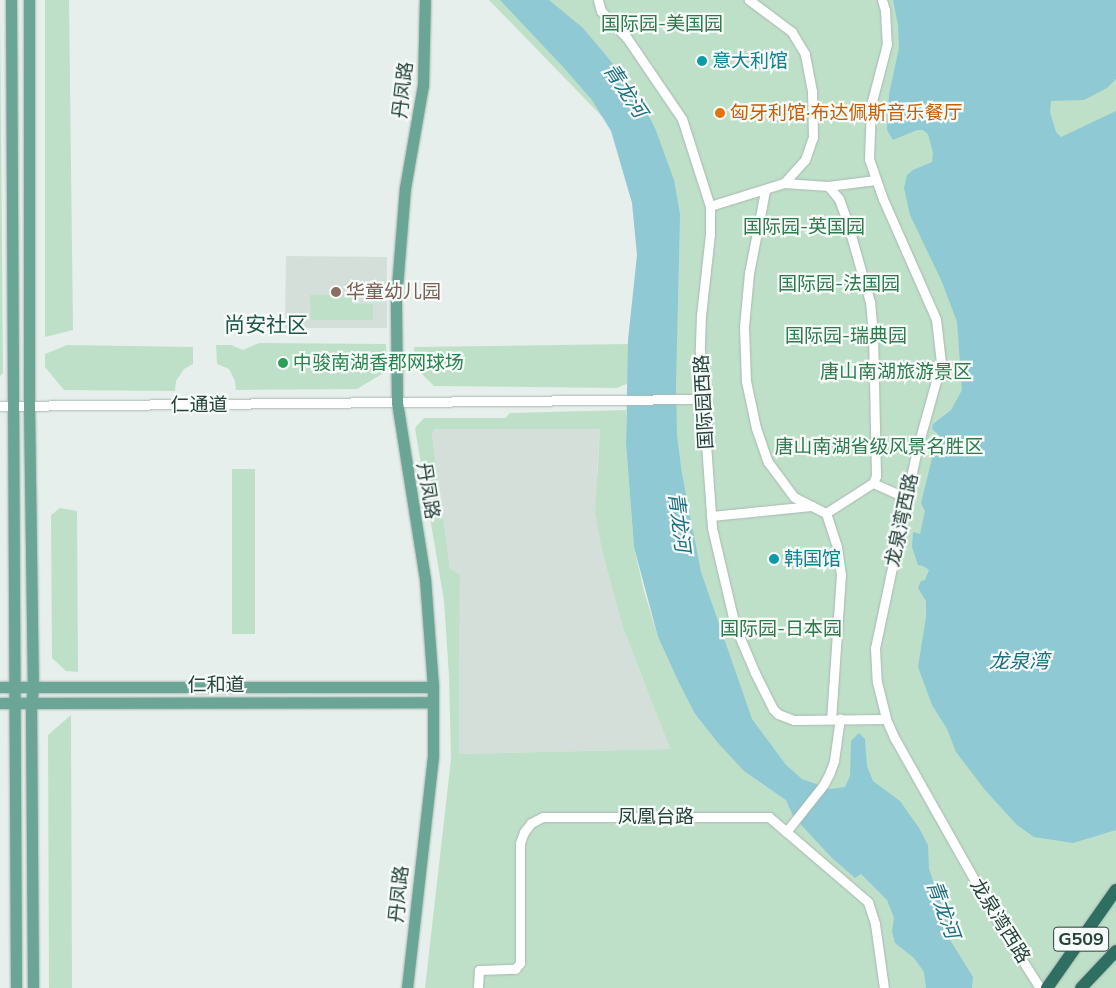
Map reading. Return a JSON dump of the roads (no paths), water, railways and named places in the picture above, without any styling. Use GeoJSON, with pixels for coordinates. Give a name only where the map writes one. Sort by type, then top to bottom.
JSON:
{"type":"FeatureCollection","features":[{"type":"Feature","properties":{"kind":"highway","name":"G509"},"geometry":{"type":"LineString","coordinates":[[1047,988],[1116,890]]}},
{"type":"Feature","properties":{"kind":"highway","name":"G509"},"geometry":{"type":"LineString","coordinates":[[1082,988],[1116,952]]}},
{"type":"Feature","properties":{"kind":"main road"},"geometry":{"type":"LineString","coordinates":[[11,0],[6,406],[14,703],[16,988]]}},
{"type":"Feature","properties":{"kind":"main road"},"geometry":{"type":"LineString","coordinates":[[29,0],[29,406],[33,688],[31,704],[32,988]]}},
{"type":"Feature","properties":{"kind":"main road","name":"丹凤路"},"geometry":{"type":"LineString","coordinates":[[407,988],[433,755],[433,686],[425,579],[397,403],[396,299],[397,260],[405,188],[423,85],[425,0]]}},
{"type":"Feature","properties":{"kind":"main road","name":"仁和道"},"geometry":{"type":"LineString","coordinates":[[0,688],[433,686]]}},
{"type":"Feature","properties":{"kind":"main road","name":"仁和道"},"geometry":{"type":"LineString","coordinates":[[0,703],[433,702]]}},
{"type":"Feature","properties":{"kind":"street","name":"国际园西路"},"geometry":{"type":"LineString","coordinates":[[598,0],[601,11],[627,38],[682,119],[710,206],[710,234],[701,315],[700,351],[710,516],[722,579],[735,626],[773,709],[778,714],[794,720],[835,718],[886,719]]}},
{"type":"Feature","properties":{"kind":"street"},"geometry":{"type":"LineString","coordinates":[[710,206],[765,191],[784,183],[805,160],[813,137],[812,91],[808,63],[800,43],[792,32],[748,0]]}},
{"type":"Feature","properties":{"kind":"street","name":"龙泉湾西路"},"geometry":{"type":"LineString","coordinates":[[882,0],[886,10],[888,44],[870,105],[871,146],[869,158],[876,180],[930,302],[936,319],[941,348],[940,374],[917,449],[875,648],[877,682],[886,719],[903,753],[1001,927],[1040,988]]}},
{"type":"Feature","properties":{"kind":"street"},"geometry":{"type":"LineString","coordinates":[[784,183],[828,186],[876,180]]}},
{"type":"Feature","properties":{"kind":"street"},"geometry":{"type":"LineString","coordinates":[[826,513],[873,483],[876,476],[874,362],[870,302],[847,221],[839,200],[828,186]]}},
{"type":"Feature","properties":{"kind":"street"},"geometry":{"type":"LineString","coordinates":[[765,191],[749,273],[744,327],[746,381],[756,428],[768,462],[794,497],[826,513],[837,547],[841,574],[834,761],[824,784],[786,832]]}},
{"type":"Feature","properties":{"kind":"street","name":"仁通道"},"geometry":{"type":"LineString","coordinates":[[6,406],[704,399]]}},
{"type":"Feature","properties":{"kind":"street"},"geometry":{"type":"LineString","coordinates":[[873,483],[907,498]]}},
{"type":"Feature","properties":{"kind":"street"},"geometry":{"type":"LineString","coordinates":[[710,516],[812,506]]}},
{"type":"Feature","properties":{"kind":"street","name":"凤凰台路"},"geometry":{"type":"LineString","coordinates":[[478,988],[479,970],[515,969],[520,963],[520,842],[531,823],[543,817],[769,817],[868,902],[873,912],[884,988]]}},
{"type":"Feature","properties":{"kind":"water","name":"青龙河"},"geometry":{"type":"Polygon","coordinates":[[[500,0],[549,0],[583,28],[635,90],[655,128],[674,180],[680,214],[676,386],[677,436],[682,474],[701,572],[752,719],[786,765],[802,779],[830,789],[845,787],[850,776],[851,741],[859,733],[865,739],[867,766],[873,781],[900,801],[919,828],[928,845],[929,869],[949,927],[950,940],[973,977],[972,988],[926,988],[924,972],[914,958],[895,943],[892,931],[894,918],[887,900],[861,874],[855,878],[831,857],[793,816],[786,800],[744,771],[695,714],[678,681],[658,637],[634,547],[626,444],[628,340],[637,255],[632,203],[611,131],[592,100],[500,0]]]}},
{"type":"Feature","properties":{"kind":"water","name":"龙泉湾"},"geometry":{"type":"Polygon","coordinates":[[[893,0],[1116,0],[1116,79],[1107,88],[1084,100],[1051,101],[1050,112],[1056,132],[1061,137],[1116,111],[1116,830],[1073,843],[1034,837],[1017,825],[985,790],[956,752],[947,729],[932,705],[918,667],[926,617],[926,601],[918,588],[921,581],[925,580],[929,570],[918,565],[912,547],[913,532],[920,534],[925,511],[921,503],[938,434],[932,429],[933,424],[951,410],[962,390],[957,322],[942,282],[910,215],[904,188],[907,175],[913,170],[932,162],[933,153],[928,134],[923,130],[917,130],[893,140],[887,130],[889,94],[899,48],[898,25],[893,0]]]}},
{"type":"Feature","properties":{"kind":"place","name":"意大利馆"},"geometry":{"type":"Point","coordinates":[702,61]}},
{"type":"Feature","properties":{"kind":"place","name":"匈牙利馆·布达佩斯音乐餐厅"},"geometry":{"type":"Point","coordinates":[720,113]}},
{"type":"Feature","properties":{"kind":"place","name":"华童幼儿园"},"geometry":{"type":"Point","coordinates":[336,292]}},
{"type":"Feature","properties":{"kind":"place","name":"中骏南湖香郡网球场"},"geometry":{"type":"Point","coordinates":[283,363]}},
{"type":"Feature","properties":{"kind":"place","name":"韩国馆"},"geometry":{"type":"Point","coordinates":[774,559]}},
{"type":"Feature","properties":{"kind":"district","name":"尚安社区"},"geometry":{"type":"Point","coordinates":[266,324]}},
{"type":"Feature","properties":{"kind":"park label","name":"国际园-美国园"},"geometry":{"type":"Point","coordinates":[662,24]}},
{"type":"Feature","properties":{"kind":"park label","name":"国际园-英国园"},"geometry":{"type":"Point","coordinates":[804,227]}},
{"type":"Feature","properties":{"kind":"park label","name":"国际园-法国园"},"geometry":{"type":"Point","coordinates":[839,284]}},
{"type":"Feature","properties":{"kind":"park label","name":"国际园-瑞典园"},"geometry":{"type":"Point","coordinates":[846,336]}},
{"type":"Feature","properties":{"kind":"park label","name":"唐山南湖旅游景区"},"geometry":{"type":"Point","coordinates":[896,372]}},
{"type":"Feature","properties":{"kind":"park label","name":"唐山南湖省级风景名胜区"},"geometry":{"type":"Point","coordinates":[879,447]}},
{"type":"Feature","properties":{"kind":"park label","name":"国际园-日本园"},"geometry":{"type":"Point","coordinates":[781,629]}}]}
